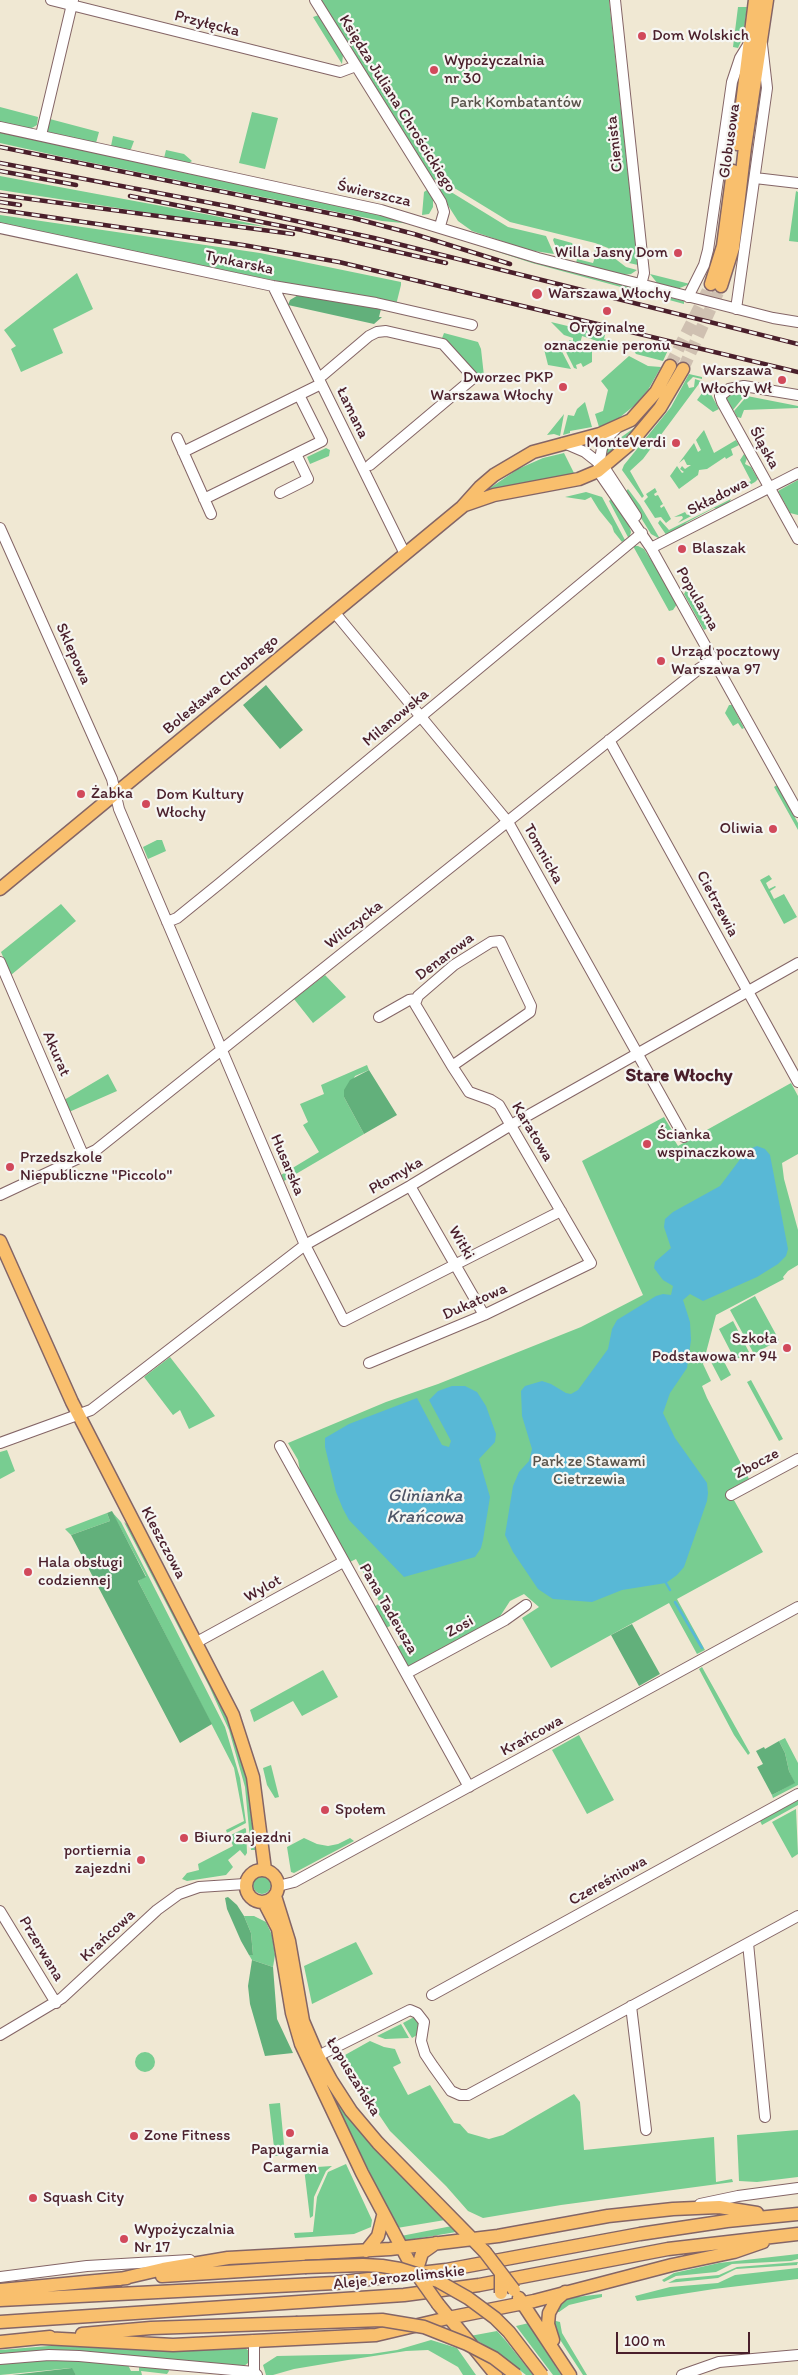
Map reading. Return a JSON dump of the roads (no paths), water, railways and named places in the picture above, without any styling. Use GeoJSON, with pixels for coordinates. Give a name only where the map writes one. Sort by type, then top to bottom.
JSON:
{"type":"FeatureCollection","features":[{"type":"Feature","properties":{"kind":"main road","name":"Globusowa"},"geometry":{"type":"LineString","coordinates":[[755,0],[755,42]]}},
{"type":"Feature","properties":{"kind":"main road","name":"Globusowa"},"geometry":{"type":"LineString","coordinates":[[716,285],[724,246],[755,42],[767,0]]}},
{"type":"Feature","properties":{"kind":"main road","name":"Bolesława Chrobrego"},"geometry":{"type":"LineString","coordinates":[[0,889],[406,554],[462,507],[480,487],[511,463],[532,452],[594,436],[619,427],[636,416],[676,367],[660,408],[630,444],[600,466],[580,479],[494,495],[462,507]]}},
{"type":"Feature","properties":{"kind":"main road","name":"Kleszczowa"},"geometry":{"type":"LineString","coordinates":[[0,1241],[78,1415],[197,1642],[233,1715],[245,1748],[257,1802],[265,1870]]}},
{"type":"Feature","properties":{"kind":"main road"},"geometry":{"type":"LineString","coordinates":[[265,1870],[274,1876],[272,1895],[257,1902],[249,1896],[245,1884],[248,1877],[254,1872],[265,1870]]}},
{"type":"Feature","properties":{"kind":"main road","name":"Łopuszańska"},"geometry":{"type":"LineString","coordinates":[[272,1895],[289,1941],[304,2021],[318,2056],[360,2123],[472,2238]]}},
{"type":"Feature","properties":{"kind":"main road","name":"Łopuszańska"},"geometry":{"type":"LineString","coordinates":[[272,1895],[291,2007],[301,2044],[383,2216],[400,2248],[416,2270]]}},
{"type":"Feature","properties":{"kind":"main road"},"geometry":{"type":"LineString","coordinates":[[120,2279],[162,2269],[228,2258],[400,2248],[498,2236],[608,2216],[673,2209],[719,2207],[777,2216]]}},
{"type":"Feature","properties":{"kind":"main road","name":"Aleje Jerozolimskie"},"geometry":{"type":"LineString","coordinates":[[0,2300],[335,2283],[446,2270],[640,2234],[798,2214]]}},
{"type":"Feature","properties":{"kind":"main road"},"geometry":{"type":"LineString","coordinates":[[366,2251],[378,2236],[383,2216]]}},
{"type":"Feature","properties":{"kind":"main road","name":"Aleje Jerozolimskie"},"geometry":{"type":"LineString","coordinates":[[0,2324],[296,2304],[438,2291],[668,2249],[798,2234]]}},
{"type":"Feature","properties":{"kind":"main road"},"geometry":{"type":"LineString","coordinates":[[43,2338],[173,2345],[376,2336],[448,2318],[490,2311],[672,2265],[734,2252],[782,2235]]}},
{"type":"Feature","properties":{"kind":"main road"},"geometry":{"type":"LineString","coordinates":[[472,2238],[501,2273],[507,2292],[523,2303],[570,2375]]}},
{"type":"Feature","properties":{"kind":"main road"},"geometry":{"type":"LineString","coordinates":[[436,2243],[422,2253],[416,2270],[448,2318],[496,2375]]}},
{"type":"Feature","properties":{"kind":"main road"},"geometry":{"type":"LineString","coordinates":[[0,2290],[120,2279],[363,2265],[382,2266],[422,2275],[438,2281],[468,2298],[509,2332],[542,2375]]}},
{"type":"Feature","properties":{"kind":"main road"},"geometry":{"type":"LineString","coordinates":[[490,2311],[507,2292]]}},
{"type":"Feature","properties":{"kind":"main road"},"geometry":{"type":"LineString","coordinates":[[558,2357],[549,2330],[548,2319],[556,2300],[565,2292]]}},
{"type":"Feature","properties":{"kind":"main road"},"geometry":{"type":"LineString","coordinates":[[0,2342],[151,2328],[382,2320],[424,2327],[467,2344],[494,2358],[516,2375]]}},
{"type":"Feature","properties":{"kind":"street","name":"Przyłęcka"},"geometry":{"type":"LineString","coordinates":[[51,0],[72,3],[340,72],[356,66]]}},
{"type":"Feature","properties":{"kind":"street","name":"Księdza Juliana Chrościckiego"},"geometry":{"type":"LineString","coordinates":[[315,0],[441,202],[444,212],[440,226]]}},
{"type":"Feature","properties":{"kind":"street","name":"Cienista"},"geometry":{"type":"LineString","coordinates":[[615,0],[644,272],[642,285]]}},
{"type":"Feature","properties":{"kind":"street"},"geometry":{"type":"LineString","coordinates":[[41,135],[72,3]]}},
{"type":"Feature","properties":{"kind":"street"},"geometry":{"type":"LineString","coordinates":[[688,297],[704,265],[708,250],[732,82],[740,58],[755,42],[766,61],[767,88],[736,309]]}},
{"type":"Feature","properties":{"kind":"street","name":"Świerszcza"},"geometry":{"type":"LineString","coordinates":[[0,127],[381,210],[440,226],[525,254],[736,309],[798,322]]}},
{"type":"Feature","properties":{"kind":"street"},"geometry":{"type":"LineString","coordinates":[[755,178],[798,183]]}},
{"type":"Feature","properties":{"kind":"street","name":"Tynkarska"},"geometry":{"type":"LineString","coordinates":[[0,228],[273,286],[376,303],[472,325]]}},
{"type":"Feature","properties":{"kind":"street","name":"Łamana"},"geometry":{"type":"LineString","coordinates":[[273,286],[322,380],[406,554]]}},
{"type":"Feature","properties":{"kind":"street"},"geometry":{"type":"LineString","coordinates":[[183,452],[298,395],[322,380],[369,336],[377,332],[386,331],[443,344],[472,376],[471,380],[370,465]]}},
{"type":"Feature","properties":{"kind":"street","name":"Śląska"},"geometry":{"type":"LineString","coordinates":[[798,395],[744,386],[729,389],[720,396],[798,539]]}},
{"type":"Feature","properties":{"kind":"street"},"geometry":{"type":"LineString","coordinates":[[204,499],[322,441],[298,395]]}},
{"type":"Feature","properties":{"kind":"street"},"geometry":{"type":"LineString","coordinates":[[600,466],[605,442],[619,427]]}},
{"type":"Feature","properties":{"kind":"street"},"geometry":{"type":"LineString","coordinates":[[177,438],[211,514]]}},
{"type":"Feature","properties":{"kind":"street","name":"Popularna"},"geometry":{"type":"LineString","coordinates":[[563,443],[580,449],[600,466],[635,514],[642,533],[798,812]]}},
{"type":"Feature","properties":{"kind":"street"},"geometry":{"type":"LineString","coordinates":[[280,493],[308,479],[296,454]]}},
{"type":"Feature","properties":{"kind":"street","name":"Składowa"},"geometry":{"type":"LineString","coordinates":[[651,548],[798,473]]}},
{"type":"Feature","properties":{"kind":"street"},"geometry":{"type":"LineString","coordinates":[[786,518],[798,521]]}},
{"type":"Feature","properties":{"kind":"street","name":"Sklepowa"},"geometry":{"type":"LineString","coordinates":[[0,528],[112,779],[116,794]]}},
{"type":"Feature","properties":{"kind":"street","name":"Milanowska"},"geometry":{"type":"LineString","coordinates":[[167,922],[177,918],[219,884],[642,533]]}},
{"type":"Feature","properties":{"kind":"street","name":"Tomnicka"},"geometry":{"type":"LineString","coordinates":[[335,613],[508,822],[684,1137]]}},
{"type":"Feature","properties":{"kind":"street","name":"Wilczycka"},"geometry":{"type":"LineString","coordinates":[[0,1195],[84,1157],[609,740],[714,659]]}},
{"type":"Feature","properties":{"kind":"street","name":"Cietrzewia"},"geometry":{"type":"LineString","coordinates":[[609,740],[798,1082]]}},
{"type":"Feature","properties":{"kind":"street","name":"Husarska"},"geometry":{"type":"LineString","coordinates":[[116,794],[119,809],[305,1245],[344,1321],[561,1211]]}},
{"type":"Feature","properties":{"kind":"street","name":"Denarowa"},"geometry":{"type":"LineString","coordinates":[[379,1017],[409,1000],[416,1003],[454,966],[491,942],[500,941],[531,1006],[530,1012],[452,1066]]}},
{"type":"Feature","properties":{"kind":"street","name":"Akurat"},"geometry":{"type":"LineString","coordinates":[[0,962],[84,1157]]}},
{"type":"Feature","properties":{"kind":"street","name":"Płomyka"},"geometry":{"type":"LineString","coordinates":[[0,1443],[78,1415],[103,1402],[305,1245],[410,1186],[511,1125],[798,963]]}},
{"type":"Feature","properties":{"kind":"street","name":"Karatowa"},"geometry":{"type":"LineString","coordinates":[[416,1003],[452,1066],[470,1092],[495,1102],[511,1125],[591,1263]]}},
{"type":"Feature","properties":{"kind":"street","name":"Witki"},"geometry":{"type":"LineString","coordinates":[[410,1186],[484,1316]]}},
{"type":"Feature","properties":{"kind":"street","name":"Dukatowa"},"geometry":{"type":"LineString","coordinates":[[369,1363],[484,1316],[591,1263]]}},
{"type":"Feature","properties":{"kind":"street","name":"Pana Tadeusza"},"geometry":{"type":"LineString","coordinates":[[280,1446],[469,1787]]}},
{"type":"Feature","properties":{"kind":"street","name":"Zbocze"},"geometry":{"type":"LineString","coordinates":[[731,1495],[798,1459]]}},
{"type":"Feature","properties":{"kind":"street","name":"Wylot"},"geometry":{"type":"LineString","coordinates":[[197,1642],[343,1562]]}},
{"type":"Feature","properties":{"kind":"street","name":"Zosi"},"geometry":{"type":"LineString","coordinates":[[407,1673],[505,1620],[526,1605]]}},
{"type":"Feature","properties":{"kind":"street","name":"Krańcowa"},"geometry":{"type":"LineString","coordinates":[[272,1895],[798,1607]]}},
{"type":"Feature","properties":{"kind":"street","name":"Czereśniowa"},"geometry":{"type":"LineString","coordinates":[[432,1995],[798,1794]]}},
{"type":"Feature","properties":{"kind":"street","name":"Krańcowa"},"geometry":{"type":"LineString","coordinates":[[0,2035],[56,2003],[157,1910],[179,1894],[200,1887],[245,1884]]}},
{"type":"Feature","properties":{"kind":"street","name":"Przerwana"},"geometry":{"type":"LineString","coordinates":[[0,1911],[56,2003]]}},
{"type":"Feature","properties":{"kind":"street"},"geometry":{"type":"LineString","coordinates":[[318,2056],[406,2010],[417,2013],[421,2017],[424,2030],[421,2041],[425,2054],[448,2088],[456,2094],[462,2095],[476,2092],[798,1916]]}},
{"type":"Feature","properties":{"kind":"street"},"geometry":{"type":"LineString","coordinates":[[748,1943],[765,2117]]}},
{"type":"Feature","properties":{"kind":"street"},"geometry":{"type":"LineString","coordinates":[[632,2006],[646,2130]]}},
{"type":"Feature","properties":{"kind":"street"},"geometry":{"type":"LineString","coordinates":[[673,2209],[738,2196],[798,2188]]}},
{"type":"Feature","properties":{"kind":"street"},"geometry":{"type":"LineString","coordinates":[[0,2276],[87,2266],[228,2258]]}},
{"type":"Feature","properties":{"kind":"street"},"geometry":{"type":"LineString","coordinates":[[0,2359],[49,2355],[79,2356],[255,2374],[254,2340]]}},
{"type":"Feature","properties":{"kind":"street"},"geometry":{"type":"LineString","coordinates":[[682,2375],[719,2362],[798,2355]]}},
{"type":"Feature","properties":{"kind":"water"},"geometry":{"type":"Polygon","coordinates":[[[757,1146],[765,1149],[770,1155],[788,1249],[786,1256],[778,1264],[757,1277],[703,1301],[690,1294],[683,1300],[690,1322],[691,1340],[687,1368],[670,1393],[663,1413],[675,1438],[707,1483],[708,1493],[707,1501],[684,1567],[666,1583],[622,1590],[592,1602],[553,1599],[538,1589],[513,1552],[505,1535],[513,1486],[519,1472],[529,1461],[532,1449],[522,1416],[521,1391],[525,1386],[542,1381],[566,1393],[571,1394],[578,1390],[608,1349],[612,1329],[617,1320],[656,1296],[663,1294],[671,1295],[673,1286],[663,1280],[654,1268],[655,1262],[671,1248],[664,1227],[665,1219],[673,1212],[720,1186],[747,1150],[757,1146]]]}},
{"type":"Feature","properties":{"kind":"water","name":"Glinianka Krańcowa"},"geometry":{"type":"Polygon","coordinates":[[[452,1386],[465,1386],[477,1392],[486,1406],[496,1434],[495,1442],[479,1459],[490,1497],[481,1548],[475,1557],[404,1577],[349,1520],[336,1492],[325,1447],[325,1438],[349,1424],[417,1398],[442,1445],[449,1447],[451,1441],[429,1400],[438,1391],[452,1386]]]}},
{"type":"Feature","properties":{"kind":"waterway"},"geometry":{"type":"LineString","coordinates":[[666,1583],[670,1590]]}},
{"type":"Feature","properties":{"kind":"waterway"},"geometry":{"type":"LineString","coordinates":[[675,1602],[702,1648]]}},
{"type":"Feature","properties":{"kind":"tunnel"},"geometry":{"type":"LineString","coordinates":[[670,366],[711,284]]}},
{"type":"Feature","properties":{"kind":"tunnel"},"geometry":{"type":"LineString","coordinates":[[683,369],[721,286]]}},
{"type":"Feature","properties":{"kind":"railway"},"geometry":{"type":"LineString","coordinates":[[0,147],[353,218],[414,234],[510,264]]}},
{"type":"Feature","properties":{"kind":"railway"},"geometry":{"type":"LineString","coordinates":[[0,163],[232,207],[374,238],[798,344]]}},
{"type":"Feature","properties":{"kind":"railway"},"geometry":{"type":"LineString","coordinates":[[0,171],[76,185]]}},
{"type":"Feature","properties":{"kind":"railway"},"geometry":{"type":"LineString","coordinates":[[0,195],[293,234]]}},
{"type":"Feature","properties":{"kind":"railway"},"geometry":{"type":"LineString","coordinates":[[130,196],[302,230],[446,263]]}},
{"type":"Feature","properties":{"kind":"railway"},"geometry":{"type":"LineString","coordinates":[[0,202],[20,205]]}},
{"type":"Feature","properties":{"kind":"railway"},"geometry":{"type":"LineString","coordinates":[[0,210],[243,245],[339,262],[798,372]]}},
{"type":"Feature","properties":{"kind":"place","name":"Dom Wolskich"},"geometry":{"type":"Point","coordinates":[642,36]}},
{"type":"Feature","properties":{"kind":"place","name":"Wypożyczalnia nr 30"},"geometry":{"type":"Point","coordinates":[434,70]}},
{"type":"Feature","properties":{"kind":"place","name":"Willa Jasny Dom"},"geometry":{"type":"Point","coordinates":[678,253]}},
{"type":"Feature","properties":{"kind":"place","name":"Warszawa Włochy"},"geometry":{"type":"Point","coordinates":[537,294]}},
{"type":"Feature","properties":{"kind":"place","name":"Oryginalne oznaczenie peronu"},"geometry":{"type":"Point","coordinates":[607,311]}},
{"type":"Feature","properties":{"kind":"place","name":"Warszawa Włochy Wł"},"geometry":{"type":"Point","coordinates":[782,380]}},
{"type":"Feature","properties":{"kind":"place","name":"Dworzec PKP Warszawa Włochy"},"geometry":{"type":"Point","coordinates":[563,387]}},
{"type":"Feature","properties":{"kind":"place","name":"MonteVerdi"},"geometry":{"type":"Point","coordinates":[676,443]}},
{"type":"Feature","properties":{"kind":"place","name":"Blaszak"},"geometry":{"type":"Point","coordinates":[682,549]}},
{"type":"Feature","properties":{"kind":"place","name":"Urząd pocztowy Warszawa 97"},"geometry":{"type":"Point","coordinates":[661,661]}},
{"type":"Feature","properties":{"kind":"place","name":"Żabka"},"geometry":{"type":"Point","coordinates":[81,794]}},
{"type":"Feature","properties":{"kind":"place","name":"Dom Kultury Włochy"},"geometry":{"type":"Point","coordinates":[146,804]}},
{"type":"Feature","properties":{"kind":"place","name":"Oliwia"},"geometry":{"type":"Point","coordinates":[773,829]}},
{"type":"Feature","properties":{"kind":"place","name":"Ścianka wspinaczkowa"},"geometry":{"type":"Point","coordinates":[647,1144]}},
{"type":"Feature","properties":{"kind":"place","name":"Przedszkole Niepubliczne \"Piccolo\""},"geometry":{"type":"Point","coordinates":[10,1167]}},
{"type":"Feature","properties":{"kind":"place","name":"Szkoła Podstawowa nr 94"},"geometry":{"type":"Point","coordinates":[787,1348]}},
{"type":"Feature","properties":{"kind":"place","name":"Hala obsługi codziennej"},"geometry":{"type":"Point","coordinates":[28,1572]}},
{"type":"Feature","properties":{"kind":"place","name":"Społem"},"geometry":{"type":"Point","coordinates":[325,1810]}},
{"type":"Feature","properties":{"kind":"place","name":"Biuro zajezdni"},"geometry":{"type":"Point","coordinates":[184,1838]}},
{"type":"Feature","properties":{"kind":"place","name":"portiernia zajezdni"},"geometry":{"type":"Point","coordinates":[141,1860]}},
{"type":"Feature","properties":{"kind":"place","name":"Papugarnia Carmen"},"geometry":{"type":"Point","coordinates":[290,2133]}},
{"type":"Feature","properties":{"kind":"place","name":"Zone Fitness"},"geometry":{"type":"Point","coordinates":[134,2136]}},
{"type":"Feature","properties":{"kind":"place","name":"Squash City"},"geometry":{"type":"Point","coordinates":[33,2198]}},
{"type":"Feature","properties":{"kind":"place","name":"Wypożyczalnia Nr 17"},"geometry":{"type":"Point","coordinates":[124,2239]}},
{"type":"Feature","properties":{"kind":"district","name":"Stare Włochy"},"geometry":{"type":"Point","coordinates":[679,1076]}},
{"type":"Feature","properties":{"kind":"park label","name":"Park Kombatantów"},"geometry":{"type":"Point","coordinates":[516,103]}},
{"type":"Feature","properties":{"kind":"park label","name":"Park ze Stawami Cietrzewia"},"geometry":{"type":"Point","coordinates":[589,1471]}}]}
